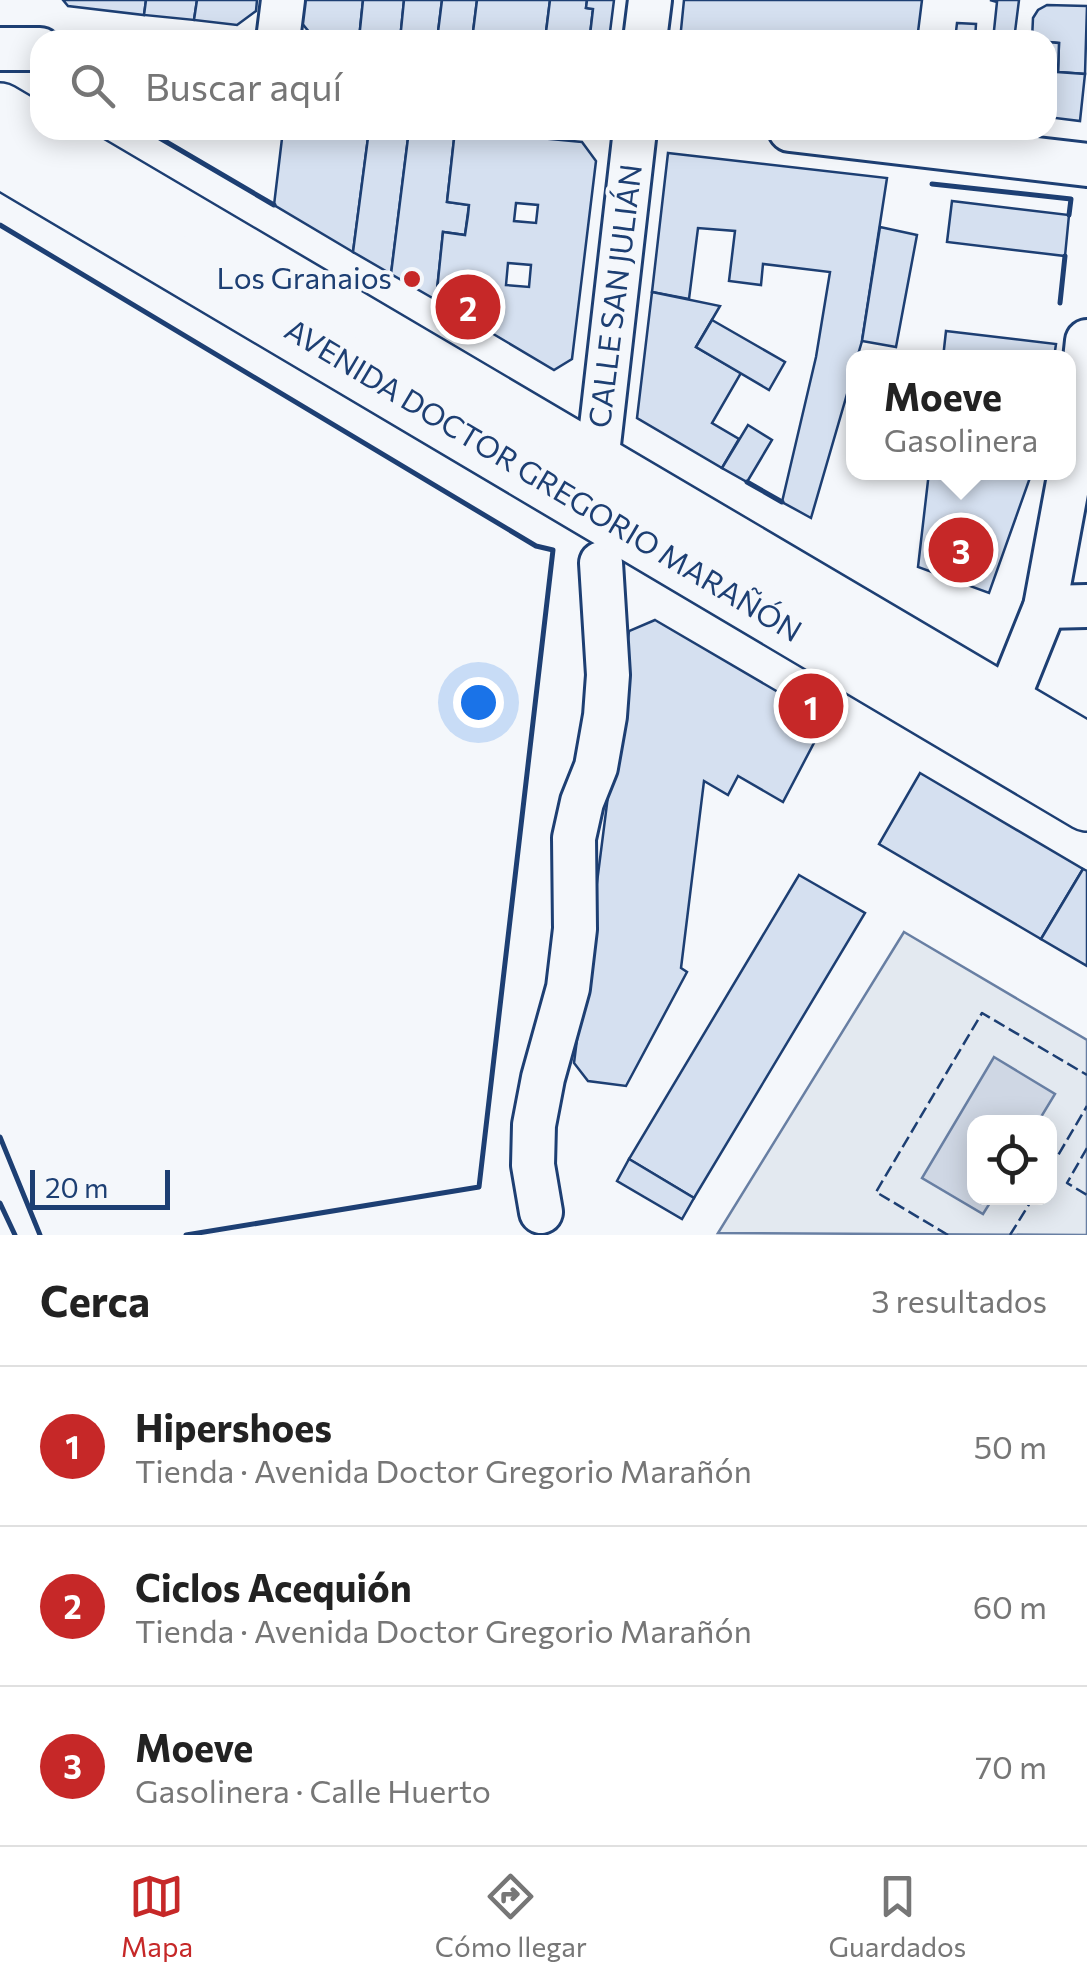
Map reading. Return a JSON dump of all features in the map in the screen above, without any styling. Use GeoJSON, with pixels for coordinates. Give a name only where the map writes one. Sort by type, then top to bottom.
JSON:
{"type":"FeatureCollection","features":[{"type":"Feature","properties":{"kind":"street"},"geometry":{"type":"LineString","coordinates":[[279,30],[283,0]]}},
{"type":"Feature","properties":{"kind":"street"},"geometry":{"type":"LineString","coordinates":[[647,30],[650,0]]}},
{"type":"Feature","properties":{"kind":"street"},"geometry":{"type":"LineString","coordinates":[[0,49],[30,49]]}},
{"type":"Feature","properties":{"kind":"street","name":"AVENIDA DOCTOR GREGORIO MARAÑÓN"},"geometry":{"type":"LineString","coordinates":[[0,111],[30,129]]}},
{"type":"Feature","properties":{"kind":"street","name":"AVENIDA DOCTOR GREGORIO MARAÑÓN"},"geometry":{"type":"LineString","coordinates":[[49,140],[1087,752]]}},
{"type":"Feature","properties":{"kind":"street","name":"CALLE SAN JULIÁN"},"geometry":{"type":"LineString","coordinates":[[597,462],[633,140]]}},
{"type":"Feature","properties":{"kind":"street"},"geometry":{"type":"LineString","coordinates":[[875,140],[1087,165]]}},
{"type":"Feature","properties":{"kind":"street","name":"AVENIDA DOCTOR GREGORIO MARAÑÓN"},"geometry":{"type":"LineString","coordinates":[[0,159],[1087,804]]}},
{"type":"Feature","properties":{"kind":"street"},"geometry":{"type":"LineString","coordinates":[[1076,438],[1087,341]]}},
{"type":"Feature","properties":{"kind":"street"},"geometry":{"type":"LineString","coordinates":[[1006,704],[1045,606],[1068,480]]}},
{"type":"Feature","properties":{"kind":"street"},"geometry":{"type":"LineString","coordinates":[[541,1212],[533,1165],[534,1125],[568,988],[574,929],[574,838],[582,802],[596,767],[605,716],[608,675],[601,563]]}},
{"type":"Feature","properties":{"kind":"street"},"geometry":{"type":"LineString","coordinates":[[1045,606],[1087,606]]}},
{"type":"Feature","properties":{"kind":"shaded area"},"geometry":{"type":"Polygon","coordinates":[[[904,932],[1087,1040],[1087,1235],[718,1233],[904,932]]]}},
{"type":"Feature","properties":{"kind":"shaded area"},"geometry":{"type":"Polygon","coordinates":[[[994,1057],[1055,1094],[1042,1115],[967,1115],[967,1205],[922,1178],[994,1057]]]}},
{"type":"Feature","properties":{"kind":"shaded area"},"geometry":{"type":"Polygon","coordinates":[[[968,1205],[989,1205],[983,1214],[968,1205]]]}},
{"type":"Feature","properties":{"kind":"building"},"geometry":{"type":"Polygon","coordinates":[[[63,0],[146,0],[144,15],[68,6],[63,0]]]}},
{"type":"Feature","properties":{"kind":"building"},"geometry":{"type":"Polygon","coordinates":[[[146,0],[197,0],[194,20],[144,15],[146,0]]]}},
{"type":"Feature","properties":{"kind":"building"},"geometry":{"type":"Polygon","coordinates":[[[197,0],[257,0],[256,11],[237,25],[194,20],[197,0]]]}},
{"type":"Feature","properties":{"kind":"building"},"geometry":{"type":"Polygon","coordinates":[[[298,0],[363,0],[360,30],[308,30],[296,16],[298,0]]]}},
{"type":"Feature","properties":{"kind":"building"},"geometry":{"type":"Polygon","coordinates":[[[363,0],[404,0],[401,30],[360,30],[363,0]]]}},
{"type":"Feature","properties":{"kind":"building"},"geometry":{"type":"Polygon","coordinates":[[[404,0],[442,0],[438,30],[401,30],[404,0]]]}},
{"type":"Feature","properties":{"kind":"building"},"geometry":{"type":"Polygon","coordinates":[[[442,0],[477,0],[473,30],[438,30],[442,0]]]}},
{"type":"Feature","properties":{"kind":"building"},"geometry":{"type":"Polygon","coordinates":[[[477,0],[550,0],[546,30],[473,30],[477,0]]]}},
{"type":"Feature","properties":{"kind":"building"},"geometry":{"type":"Polygon","coordinates":[[[550,0],[587,0],[586,8],[593,9],[591,30],[546,30],[550,0]]]}},
{"type":"Feature","properties":{"kind":"building"},"geometry":{"type":"Polygon","coordinates":[[[587,0],[614,0],[610,30],[591,30],[593,9],[586,8],[587,0]]]}},
{"type":"Feature","properties":{"kind":"building"},"geometry":{"type":"Polygon","coordinates":[[[684,0],[922,0],[918,30],[681,30],[684,0]]]}},
{"type":"Feature","properties":{"kind":"building"},"geometry":{"type":"Polygon","coordinates":[[[990,0],[1019,0],[1015,30],[994,30],[997,2],[990,0]]]}},
{"type":"Feature","properties":{"kind":"building"},"geometry":{"type":"Polygon","coordinates":[[[1047,5],[1087,6],[1085,74],[1058,72],[1057,30],[1032,30],[1038,10],[1047,5]]]}},
{"type":"Feature","properties":{"kind":"building"},"geometry":{"type":"Polygon","coordinates":[[[957,23],[976,24],[976,30],[956,30],[957,23]]]}},
{"type":"Feature","properties":{"kind":"building"},"geometry":{"type":"Polygon","coordinates":[[[1057,43],[1058,72],[1085,74],[1080,121],[1057,118],[1057,43]]]}},
{"type":"Feature","properties":{"kind":"building"},"geometry":{"type":"Polygon","coordinates":[[[282,140],[368,140],[353,252],[274,205],[282,140]]]}},
{"type":"Feature","properties":{"kind":"building"},"geometry":{"type":"Polygon","coordinates":[[[368,140],[408,140],[391,274],[353,252],[368,140]]]}},
{"type":"Feature","properties":{"kind":"building"},"geometry":{"type":"Polygon","coordinates":[[[408,140],[454,140],[447,202],[469,205],[465,235],[443,232],[436,300],[391,274],[408,140]]]}},
{"type":"Feature","properties":{"kind":"building"},"geometry":{"type":"Polygon","coordinates":[[[454,140],[582,142],[596,161],[572,359],[554,370],[436,300],[443,232],[465,235],[469,205],[447,202],[454,140]],[[516,203],[514,221],[536,223],[538,205],[516,203]],[[508,263],[506,285],[529,287],[531,265],[508,263]]]}},
{"type":"Feature","properties":{"kind":"building"},"geometry":{"type":"Polygon","coordinates":[[[668,153],[887,178],[862,341],[859,350],[846,350],[846,398],[811,518],[782,502],[816,357],[830,272],[763,264],[761,285],[729,281],[735,231],[698,228],[689,299],[652,292],[668,153]]]}},
{"type":"Feature","properties":{"kind":"building"},"geometry":{"type":"Polygon","coordinates":[[[952,201],[1069,215],[1065,256],[947,242],[952,201]]]}},
{"type":"Feature","properties":{"kind":"building"},"geometry":{"type":"Polygon","coordinates":[[[880,227],[917,235],[896,347],[862,341],[880,227]]]}},
{"type":"Feature","properties":{"kind":"building"},"geometry":{"type":"Polygon","coordinates":[[[652,292],[720,306],[696,347],[741,373],[712,423],[739,439],[722,468],[637,418],[652,292]]]}},
{"type":"Feature","properties":{"kind":"building"},"geometry":{"type":"Polygon","coordinates":[[[712,320],[785,362],[769,390],[696,347],[712,320]]]}},
{"type":"Feature","properties":{"kind":"building"},"geometry":{"type":"Polygon","coordinates":[[[946,331],[1056,344],[1055,350],[944,350],[946,331]]]}},
{"type":"Feature","properties":{"kind":"building"},"geometry":{"type":"Polygon","coordinates":[[[748,425],[772,440],[747,482],[722,468],[748,425]]]}},
{"type":"Feature","properties":{"kind":"building"},"geometry":{"type":"Polygon","coordinates":[[[928,480],[1029,480],[989,593],[918,567],[928,480]]]}},
{"type":"Feature","properties":{"kind":"building"},"geometry":{"type":"Polygon","coordinates":[[[655,620],[826,720],[783,802],[738,776],[728,795],[704,781],[681,968],[687,972],[626,1086],[588,1081],[574,1063],[629,631],[655,620]]]}},
{"type":"Feature","properties":{"kind":"building"},"geometry":{"type":"Polygon","coordinates":[[[920,773],[1083,869],[1041,939],[879,844],[920,773]]]}},
{"type":"Feature","properties":{"kind":"building"},"geometry":{"type":"Polygon","coordinates":[[[1083,869],[1087,871],[1087,966],[1041,939],[1083,869]]]}},
{"type":"Feature","properties":{"kind":"building"},"geometry":{"type":"Polygon","coordinates":[[[799,875],[865,913],[694,1198],[629,1159],[799,875]]]}},
{"type":"Feature","properties":{"kind":"building"},"geometry":{"type":"Polygon","coordinates":[[[629,1159],[694,1198],[682,1219],[617,1181],[629,1159]]]}},
{"type":"Feature","properties":{"kind":"fence"},"geometry":{"type":"LineString","coordinates":[[948,1235],[876,1192],[982,1013],[1087,1075]]}},
{"type":"Feature","properties":{"kind":"fence"},"geometry":{"type":"LineString","coordinates":[[1057,1157],[1087,1106]]}},
{"type":"Feature","properties":{"kind":"fence"},"geometry":{"type":"LineString","coordinates":[[1087,1148],[1067,1183],[1087,1195]]}},
{"type":"Feature","properties":{"kind":"fence"},"geometry":{"type":"LineString","coordinates":[[1010,1235],[1029,1205]]}},
{"type":"Feature","properties":{"kind":"wall"},"geometry":{"type":"LineString","coordinates":[[163,140],[274,205]]}},
{"type":"Feature","properties":{"kind":"wall"},"geometry":{"type":"LineString","coordinates":[[932,184],[1071,199],[1069,215]]}},
{"type":"Feature","properties":{"kind":"wall"},"geometry":{"type":"LineString","coordinates":[[0,225],[536,546],[553,550],[479,1187],[186,1235]]}},
{"type":"Feature","properties":{"kind":"wall"},"geometry":{"type":"LineString","coordinates":[[1060,303],[1065,256]]}},
{"type":"Feature","properties":{"kind":"wall"},"geometry":{"type":"LineString","coordinates":[[747,482],[782,502]]}},
{"type":"Feature","properties":{"kind":"wall"},"geometry":{"type":"LineString","coordinates":[[0,1137],[40,1235]]}},
{"type":"Feature","properties":{"kind":"wall"},"geometry":{"type":"LineString","coordinates":[[0,1203],[15,1235]]}},
{"type":"Feature","properties":{"kind":"place","name":"Los Granaios"},"geometry":{"type":"Point","coordinates":[412,279]}},
{"type":"Feature","properties":{"kind":"place","name":"Ciclos Acequión"},"geometry":{"type":"Point","coordinates":[468,307]}},
{"type":"Feature","properties":{"kind":"place","name":"Moeve"},"geometry":{"type":"Point","coordinates":[961,550]}},
{"type":"Feature","properties":{"kind":"place","name":"Hipershoes"},"geometry":{"type":"Point","coordinates":[811,706]}}]}
